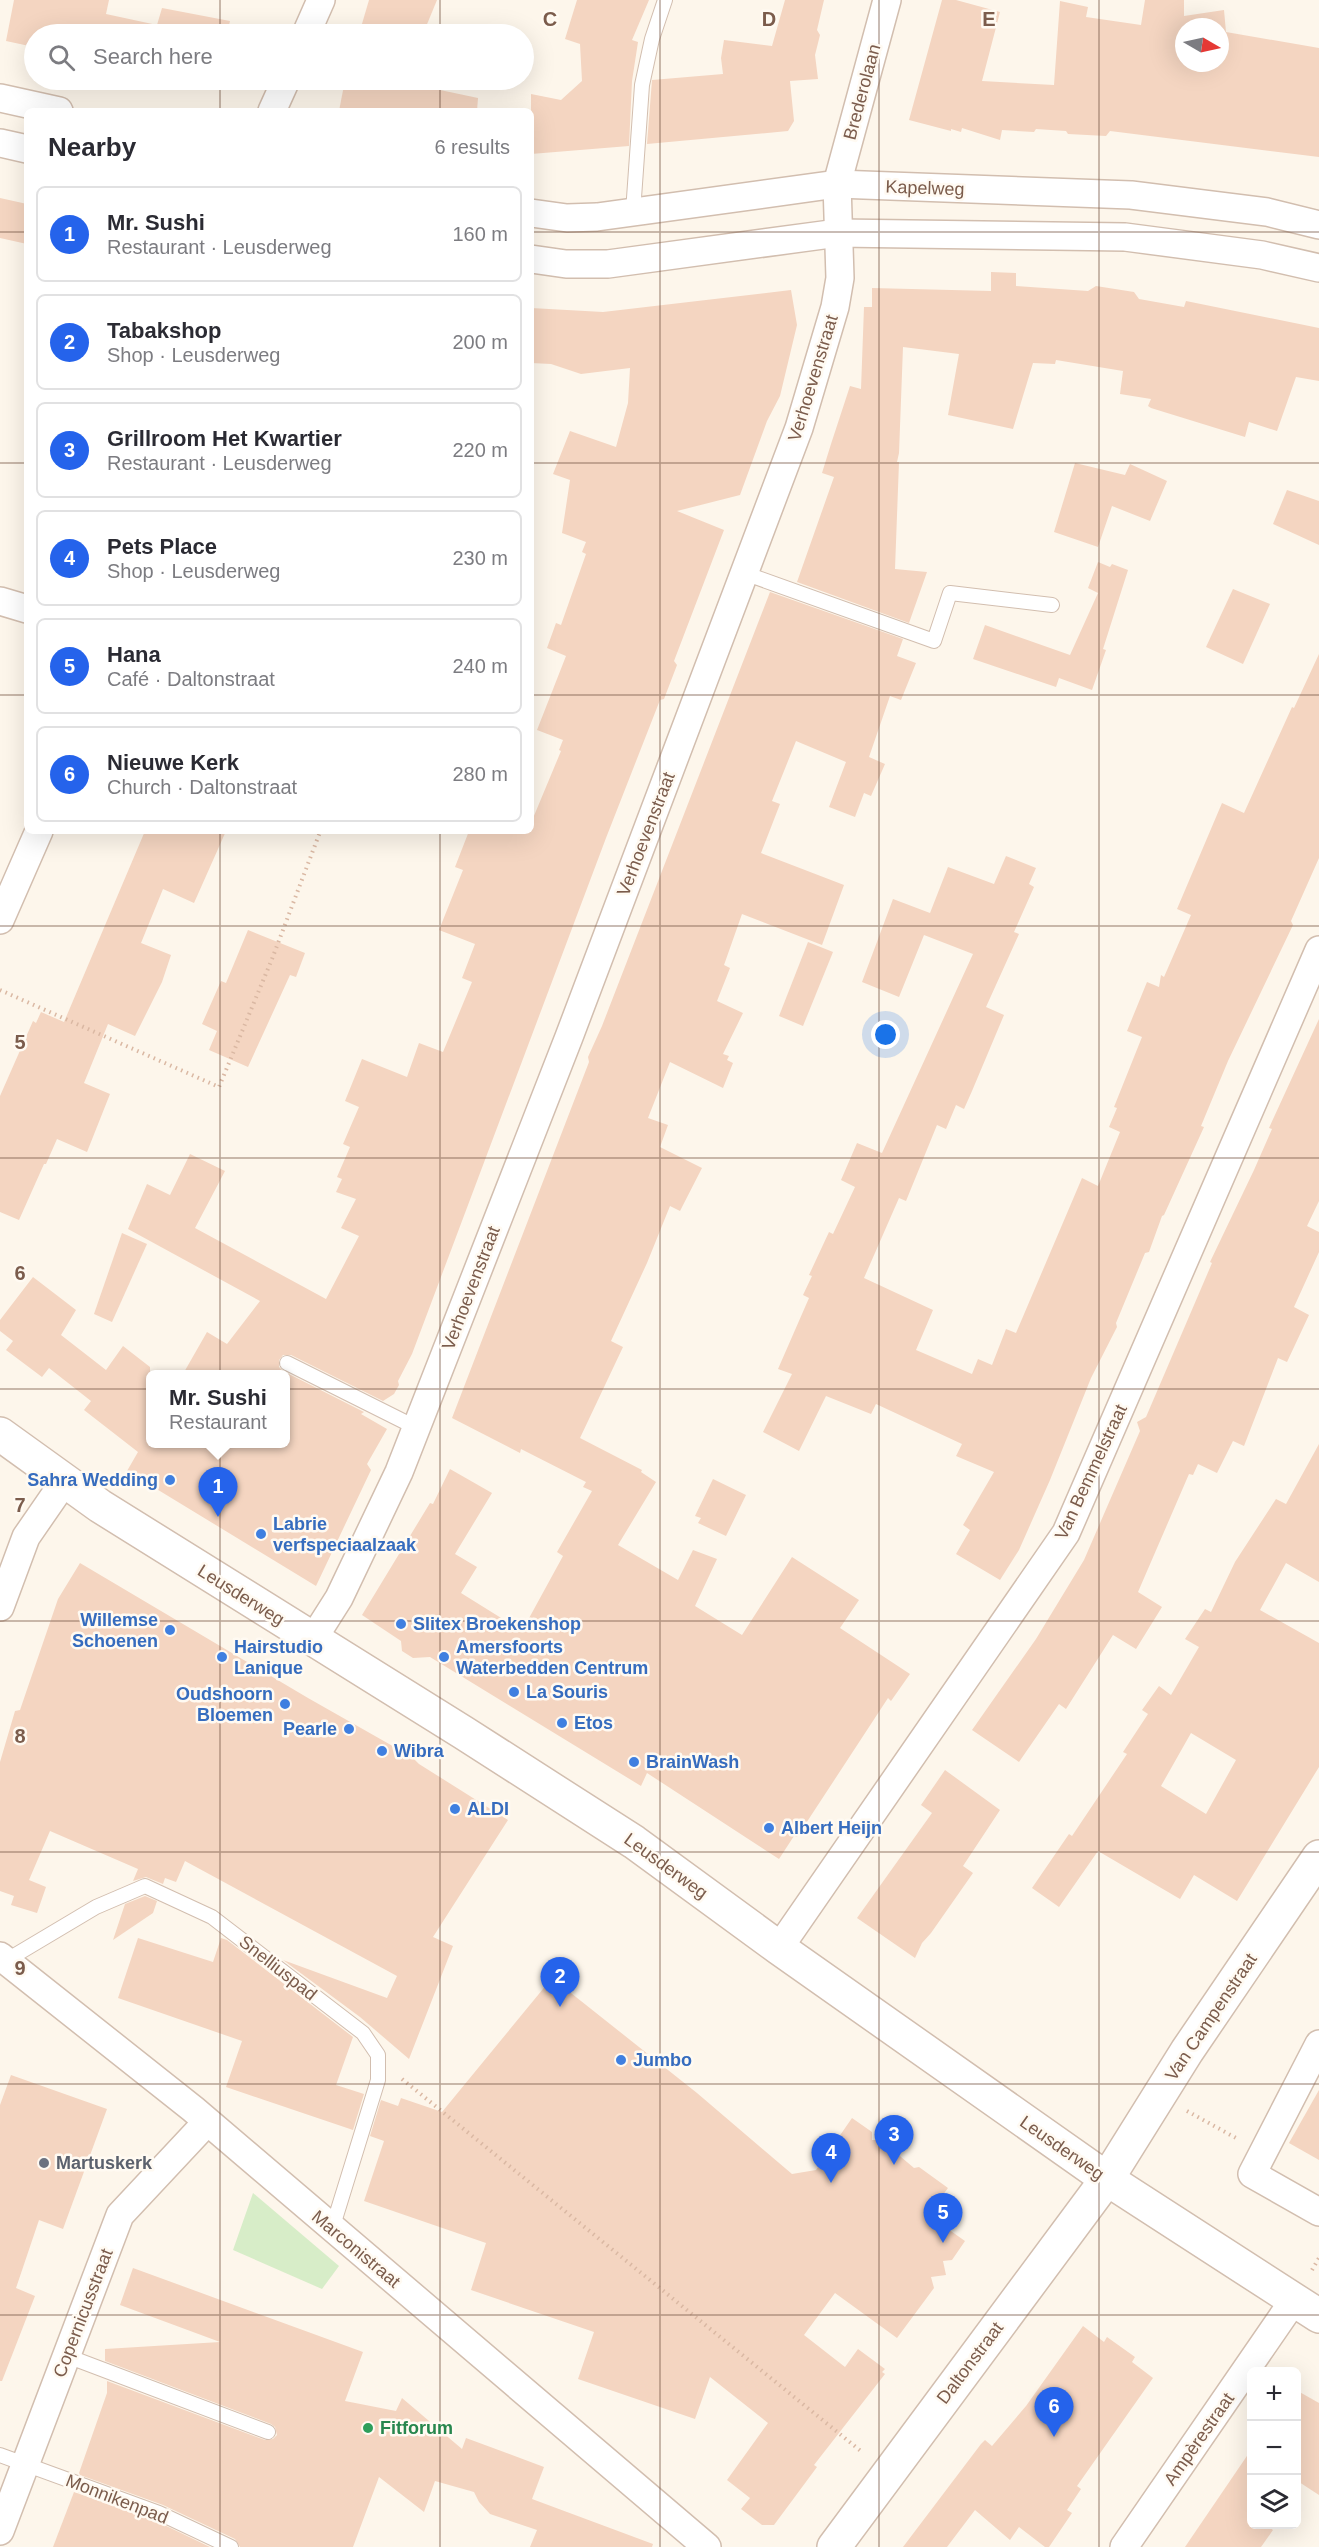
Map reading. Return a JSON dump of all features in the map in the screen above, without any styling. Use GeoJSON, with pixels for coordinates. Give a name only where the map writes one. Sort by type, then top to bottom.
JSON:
{"type":"FeatureCollection","features":[{"type":"Feature","properties":{"kind":"street"},"geometry":{"type":"LineString","coordinates":[[310,24],[321,0]]}},
{"type":"Feature","properties":{"kind":"street","name":"Brederolaan"},"geometry":{"type":"LineString","coordinates":[[838,233],[837,184],[886,0]]}},
{"type":"Feature","properties":{"kind":"street"},"geometry":{"type":"LineString","coordinates":[[273,108],[281,90]]}},
{"type":"Feature","properties":{"kind":"street"},"geometry":{"type":"LineString","coordinates":[[0,98],[45,108]]}},
{"type":"Feature","properties":{"kind":"street"},"geometry":{"type":"LineString","coordinates":[[0,143],[24,148]]}},
{"type":"Feature","properties":{"kind":"street","name":"Kapelweg"},"geometry":{"type":"LineString","coordinates":[[534,213],[567,218],[633,212],[837,184],[1131,195],[1267,212],[1319,225]]}},
{"type":"Feature","properties":{"kind":"street"},"geometry":{"type":"LineString","coordinates":[[534,259],[566,264],[608,264],[838,233],[1125,237],[1262,255],[1319,268]]}},
{"type":"Feature","properties":{"kind":"street","name":"Verhoevenstraat"},"geometry":{"type":"LineString","coordinates":[[313,1640],[339,1599],[399,1472],[560,1059],[799,428],[835,307],[840,278],[838,233]]}},
{"type":"Feature","properties":{"kind":"street"},"geometry":{"type":"LineString","coordinates":[[0,601],[24,608]]}},
{"type":"Feature","properties":{"kind":"street"},"geometry":{"type":"LineString","coordinates":[[0,920],[38,834]]}},
{"type":"Feature","properties":{"kind":"street","name":"Van Bemmelstraat"},"geometry":{"type":"LineString","coordinates":[[779,1948],[1066,1533],[1319,950]]}},
{"type":"Feature","properties":{"kind":"street","name":"Leusderweg"},"geometry":{"type":"LineString","coordinates":[[0,1434],[64,1482],[634,1842],[779,1948],[1107,2179],[1307,2308]]}},
{"type":"Feature","properties":{"kind":"street"},"geometry":{"type":"LineString","coordinates":[[0,1607],[26,1537],[64,1482]]}},
{"type":"Feature","properties":{"kind":"street","name":"Van Campenstraat"},"geometry":{"type":"LineString","coordinates":[[1107,2179],[1186,2051],[1319,1857]]}},
{"type":"Feature","properties":{"kind":"street","name":"Marconistraat"},"geometry":{"type":"LineString","coordinates":[[3,1958],[207,2122],[707,2547]]}},
{"type":"Feature","properties":{"kind":"street"},"geometry":{"type":"LineString","coordinates":[[1319,2044],[1252,2174],[1319,2212]]}},
{"type":"Feature","properties":{"kind":"street","name":"Copernicusstraat"},"geometry":{"type":"LineString","coordinates":[[0,2531],[120,2215],[207,2122]]}},
{"type":"Feature","properties":{"kind":"street","name":"Daltonstraat"},"geometry":{"type":"LineString","coordinates":[[834,2547],[1107,2179]]}},
{"type":"Feature","properties":{"kind":"street","name":"Ampèrestraat"},"geometry":{"type":"LineString","coordinates":[[1124,2547],[1307,2308]]}},
{"type":"Feature","properties":{"kind":"lane"},"geometry":{"type":"LineString","coordinates":[[633,212],[636,140],[642,85],[652,39],[665,0]]}},
{"type":"Feature","properties":{"kind":"lane"},"geometry":{"type":"LineString","coordinates":[[744,573],[934,641],[950,592],[1052,605]]}},
{"type":"Feature","properties":{"kind":"lane"},"geometry":{"type":"LineString","coordinates":[[287,1363],[416,1427]]}},
{"type":"Feature","properties":{"kind":"lane","name":"Snelliuspad"},"geometry":{"type":"LineString","coordinates":[[3,1958],[96,1907],[145,1886],[212,1917],[363,2033],[378,2055],[378,2073]]}},
{"type":"Feature","properties":{"kind":"lane"},"geometry":{"type":"LineString","coordinates":[[332,2229],[378,2073]]}},
{"type":"Feature","properties":{"kind":"lane"},"geometry":{"type":"LineString","coordinates":[[67,2356],[267,2432]]}},
{"type":"Feature","properties":{"kind":"lane","name":"Monnikenpad"},"geometry":{"type":"LineString","coordinates":[[0,2456],[159,2513],[231,2547]]}},
{"type":"Feature","properties":{"kind":"path"},"geometry":{"type":"LineString","coordinates":[[0,990],[219,1087],[272,959],[319,834]]}},
{"type":"Feature","properties":{"kind":"path"},"geometry":{"type":"LineString","coordinates":[[378,2073],[406,2080],[888,2473]]}},
{"type":"Feature","properties":{"kind":"path"},"geometry":{"type":"LineString","coordinates":[[1159,2095],[1263,2153]]}},
{"type":"Feature","properties":{"kind":"green space"},"geometry":{"type":"Polygon","coordinates":[[[253,2193],[339,2266],[322,2289],[233,2250],[253,2193]]]}},
{"type":"Feature","properties":{"kind":"building"},"geometry":{"type":"Polygon","coordinates":[[[14,0],[109,0],[106,14],[152,24],[24,24],[24,45],[6,41],[14,0]]]}},
{"type":"Feature","properties":{"kind":"building"},"geometry":{"type":"Polygon","coordinates":[[[369,0],[437,0],[427,24],[362,24],[369,0]]]}},
{"type":"Feature","properties":{"kind":"building"},"geometry":{"type":"Polygon","coordinates":[[[577,0],[649,0],[632,40],[638,42],[632,81],[629,146],[534,154],[534,108],[531,108],[531,94],[561,100],[582,81],[580,44],[565,39],[577,0]]]}},
{"type":"Feature","properties":{"kind":"building"},"geometry":{"type":"Polygon","coordinates":[[[785,0],[824,0],[817,30],[820,35],[815,55],[818,79],[790,81],[794,121],[788,131],[647,144],[652,80],[723,74],[721,58],[724,40],[772,46],[785,0]]]}},
{"type":"Feature","properties":{"kind":"building"},"geometry":{"type":"Polygon","coordinates":[[[942,0],[956,0],[1000,12],[982,81],[1054,85],[1060,1],[1088,7],[1086,17],[1141,25],[1145,0],[1184,0],[1184,16],[1224,10],[1225,18],[1175,18],[1175,72],[1229,72],[1229,33],[1319,48],[1319,157],[1110,131],[1106,136],[1036,129],[1034,132],[1002,130],[1000,140],[962,128],[961,132],[951,129],[951,131],[909,120],[942,0]]]}},
{"type":"Feature","properties":{"kind":"building"},"geometry":{"type":"Polygon","coordinates":[[[162,8],[230,21],[229,24],[157,24],[162,8]]]}},
{"type":"Feature","properties":{"kind":"building"},"geometry":{"type":"Polygon","coordinates":[[[343,90],[440,90],[478,98],[477,108],[340,108],[343,90]]]}},
{"type":"Feature","properties":{"kind":"building"},"geometry":{"type":"Polygon","coordinates":[[[0,198],[24,203],[24,243],[0,238],[0,198]]]}},
{"type":"Feature","properties":{"kind":"building"},"geometry":{"type":"Polygon","coordinates":[[[991,272],[1016,273],[1016,286],[1088,291],[1096,286],[1134,292],[1139,299],[1184,307],[1186,301],[1319,328],[1319,381],[1296,377],[1277,431],[1249,422],[1245,437],[1151,408],[1148,406],[1151,399],[1120,394],[1123,371],[1056,360],[1055,364],[1033,363],[1013,429],[948,415],[959,354],[903,347],[897,462],[899,462],[895,569],[927,572],[909,623],[797,582],[834,477],[822,473],[850,386],[861,389],[864,307],[872,307],[872,288],[991,291],[991,272]]]}},
{"type":"Feature","properties":{"kind":"building"},"geometry":{"type":"Polygon","coordinates":[[[791,290],[797,325],[780,396],[767,421],[740,495],[677,511],[724,530],[674,661],[677,665],[664,699],[660,700],[606,838],[412,1354],[394,1394],[383,1401],[291,1355],[283,1355],[279,1360],[279,1367],[282,1370],[185,1370],[207,1332],[227,1344],[260,1301],[128,1229],[147,1184],[170,1195],[190,1154],[225,1171],[195,1228],[326,1299],[359,1236],[341,1228],[356,1199],[336,1192],[342,1179],[337,1177],[350,1147],[343,1144],[359,1107],[345,1101],[362,1059],[407,1077],[419,1043],[443,1052],[472,982],[462,978],[475,944],[439,930],[463,870],[455,867],[468,834],[534,834],[534,816],[561,751],[559,750],[563,740],[537,730],[566,656],[547,648],[556,623],[561,625],[586,554],[582,552],[586,542],[562,533],[570,480],[553,474],[570,431],[616,447],[628,403],[630,368],[581,374],[551,364],[534,363],[534,308],[603,312],[791,290]]]}},
{"type":"Feature","properties":{"kind":"building"},"geometry":{"type":"Polygon","coordinates":[[[1075,463],[1125,475],[1130,464],[1167,481],[1150,521],[1112,506],[1098,547],[1054,532],[1075,463]]]}},
{"type":"Feature","properties":{"kind":"building"},"geometry":{"type":"Polygon","coordinates":[[[1287,490],[1319,501],[1319,545],[1273,524],[1287,490]]]}},
{"type":"Feature","properties":{"kind":"building"},"geometry":{"type":"Polygon","coordinates":[[[1098,562],[1128,570],[1103,649],[1106,650],[1092,690],[1059,678],[1056,687],[973,659],[985,625],[1070,655],[1098,593],[1088,588],[1098,562]]]}},
{"type":"Feature","properties":{"kind":"building"},"geometry":{"type":"Polygon","coordinates":[[[1233,589],[1270,604],[1243,664],[1206,647],[1233,589]]]}},
{"type":"Feature","properties":{"kind":"building"},"geometry":{"type":"Polygon","coordinates":[[[770,592],[903,639],[897,656],[916,663],[901,700],[890,696],[869,757],[885,764],[871,796],[864,793],[855,817],[829,807],[846,762],[796,741],[772,801],[780,804],[761,853],[844,885],[822,945],[742,914],[724,965],[730,968],[717,1001],[743,1013],[723,1054],[729,1056],[727,1060],[733,1063],[723,1088],[670,1062],[648,1118],[668,1125],[660,1147],[702,1168],[680,1211],[670,1206],[611,1341],[623,1347],[580,1438],[642,1470],[641,1472],[656,1482],[618,1545],[678,1580],[693,1550],[717,1559],[695,1606],[742,1635],[792,1557],[859,1600],[840,1628],[910,1674],[891,1701],[888,1698],[797,1837],[794,1836],[779,1859],[647,1773],[641,1786],[430,1657],[413,1658],[402,1651],[401,1641],[362,1615],[430,1503],[433,1504],[450,1469],[492,1493],[455,1554],[477,1567],[461,1593],[522,1631],[563,1556],[557,1552],[592,1491],[583,1487],[586,1482],[521,1449],[520,1453],[452,1418],[589,1062],[588,1057],[770,592]]]}},
{"type":"Feature","properties":{"kind":"building"},"geometry":{"type":"Polygon","coordinates":[[[1319,654],[1319,858],[1291,921],[1293,925],[1228,1061],[1201,1126],[1204,1127],[1162,1216],[1149,1252],[1145,1253],[1116,1323],[1117,1327],[1091,1378],[1050,1480],[1019,1550],[1000,1580],[956,1554],[970,1530],[963,1525],[994,1472],[956,1456],[962,1444],[876,1404],[871,1414],[826,1396],[799,1451],[763,1432],[792,1374],[778,1369],[809,1298],[803,1295],[812,1276],[809,1275],[829,1232],[833,1234],[855,1187],[841,1180],[857,1143],[882,1153],[973,954],[924,935],[899,997],[862,982],[893,899],[930,913],[948,867],[994,884],[1006,856],[1036,868],[1029,884],[1034,887],[1014,932],[1019,934],[986,1007],[1004,1015],[964,1109],[956,1105],[946,1129],[937,1125],[906,1201],[899,1198],[864,1278],[933,1310],[916,1350],[972,1374],[978,1359],[992,1365],[1006,1329],[1016,1333],[1082,1178],[1098,1186],[1120,1132],[1109,1127],[1117,1108],[1114,1107],[1142,1037],[1127,1031],[1147,982],[1159,987],[1161,975],[1164,977],[1191,915],[1177,909],[1222,803],[1244,813],[1292,707],[1294,708],[1319,654]]]}},
{"type":"Feature","properties":{"kind":"building"},"geometry":{"type":"Polygon","coordinates":[[[144,834],[225,834],[194,903],[163,889],[141,943],[171,955],[162,982],[135,1036],[108,1024],[84,1083],[110,1094],[87,1152],[57,1139],[19,1220],[0,1212],[0,1096],[33,1021],[36,1023],[41,1012],[64,1022],[144,834]]]}},
{"type":"Feature","properties":{"kind":"building"},"geometry":{"type":"Polygon","coordinates":[[[248,930],[305,953],[296,977],[290,975],[248,1067],[209,1050],[217,1031],[202,1024],[221,981],[226,983],[248,930]]]}},
{"type":"Feature","properties":{"kind":"building"},"geometry":{"type":"Polygon","coordinates":[[[808,942],[833,952],[803,1026],[779,1016],[808,942]]]}},
{"type":"Feature","properties":{"kind":"building"},"geometry":{"type":"Polygon","coordinates":[[[1319,1019],[1319,1201],[1307,1226],[1319,1232],[1319,1252],[1294,1307],[1309,1315],[1287,1362],[1278,1358],[1244,1446],[1233,1441],[1217,1473],[1198,1464],[1193,1475],[1189,1474],[1138,1592],[1162,1607],[1136,1649],[1113,1635],[1066,1709],[1059,1704],[1019,1762],[972,1730],[1036,1639],[1084,1560],[1140,1431],[1137,1422],[1146,1417],[1212,1263],[1210,1262],[1254,1170],[1272,1129],[1269,1128],[1319,1019]]]}},
{"type":"Feature","properties":{"kind":"building"},"geometry":{"type":"Polygon","coordinates":[[[122,1233],[147,1244],[112,1322],[94,1314],[122,1233]]]}},
{"type":"Feature","properties":{"kind":"building"},"geometry":{"type":"Polygon","coordinates":[[[33,1277],[76,1310],[61,1335],[106,1370],[123,1346],[150,1367],[150,1370],[146,1370],[146,1448],[290,1448],[290,1375],[364,1412],[361,1414],[387,1429],[367,1464],[371,1470],[316,1586],[127,1471],[138,1452],[84,1410],[91,1401],[49,1368],[42,1377],[6,1350],[13,1341],[0,1331],[0,1320],[33,1277]]]}},
{"type":"Feature","properties":{"kind":"building"},"geometry":{"type":"Polygon","coordinates":[[[1319,1444],[1319,1582],[1286,1563],[1260,1610],[1319,1643],[1319,1767],[1237,1901],[1194,1875],[1180,1899],[1098,1851],[1059,1907],[1032,1888],[1069,1834],[1072,1836],[1127,1754],[1123,1752],[1148,1714],[1142,1710],[1159,1686],[1171,1695],[1199,1647],[1185,1639],[1205,1609],[1211,1612],[1235,1562],[1276,1499],[1286,1504],[1319,1444]],[[1191,1733],[1161,1786],[1206,1814],[1236,1760],[1191,1733]]]}},
{"type":"Feature","properties":{"kind":"building"},"geometry":{"type":"Polygon","coordinates":[[[713,1479],[746,1495],[726,1536],[698,1523],[701,1518],[695,1516],[713,1479]]]}},
{"type":"Feature","properties":{"kind":"building"},"geometry":{"type":"Polygon","coordinates":[[[80,1563],[412,1757],[419,1764],[508,1820],[433,1937],[453,1946],[409,2059],[360,2017],[283,1960],[387,1998],[397,1976],[185,1861],[176,1882],[165,1878],[163,1884],[146,1877],[133,1881],[138,1869],[50,1831],[29,1880],[46,1887],[37,1913],[11,1905],[14,1896],[0,1891],[0,1762],[15,1711],[20,1710],[58,1599],[80,1563]]]}},
{"type":"Feature","properties":{"kind":"building"},"geometry":{"type":"Polygon","coordinates":[[[945,1770],[1000,1810],[963,1866],[973,1873],[922,1943],[915,1958],[857,1918],[932,1813],[921,1805],[945,1770]]]}},
{"type":"Feature","properties":{"kind":"building"},"geometry":{"type":"Polygon","coordinates":[[[145,1896],[157,1901],[153,1913],[113,1940],[125,1904],[145,1896]]]}},
{"type":"Feature","properties":{"kind":"building"},"geometry":{"type":"Polygon","coordinates":[[[138,1938],[213,1962],[221,1938],[227,1940],[353,2037],[336,2085],[364,2094],[353,2130],[226,2087],[242,2041],[118,1998],[138,1938]]]}},
{"type":"Feature","properties":{"kind":"building"},"geometry":{"type":"Polygon","coordinates":[[[552,1978],[697,2093],[792,2174],[816,2170],[852,2118],[872,2132],[872,2140],[881,2140],[914,2168],[919,2167],[948,2188],[928,2215],[965,2241],[952,2260],[943,2261],[946,2275],[931,2277],[934,2288],[897,2338],[835,2293],[804,2335],[845,2367],[858,2349],[885,2369],[882,2372],[885,2374],[814,2465],[817,2467],[774,2525],[762,2525],[741,2509],[750,2498],[727,2480],[768,2423],[710,2377],[695,2419],[578,2379],[594,2332],[471,2290],[486,2243],[364,2201],[384,2141],[370,2136],[381,2100],[398,2106],[401,2098],[442,2112],[552,1978]]]}},
{"type":"Feature","properties":{"kind":"building","name":"Martuskerk"},"geometry":{"type":"Polygon","coordinates":[[[11,2075],[107,2109],[63,2229],[39,2220],[16,2288],[35,2296],[2,2381],[0,2381],[0,2105],[11,2075]]]}},
{"type":"Feature","properties":{"kind":"building"},"geometry":{"type":"Polygon","coordinates":[[[1319,2090],[1319,2160],[1289,2143],[1319,2090]]]}},
{"type":"Feature","properties":{"kind":"building"},"geometry":{"type":"Polygon","coordinates":[[[133,2268],[363,2352],[345,2401],[396,2411],[402,2398],[462,2449],[466,2438],[544,2467],[532,2499],[653,2544],[652,2547],[530,2547],[537,2530],[490,2514],[479,2502],[474,2492],[435,2481],[424,2512],[379,2477],[353,2547],[240,2547],[235,2539],[163,2505],[80,2475],[107,2393],[107,2381],[265,2440],[273,2439],[277,2435],[275,2427],[271,2424],[105,2361],[105,2349],[220,2342],[120,2305],[133,2268]]]}},
{"type":"Feature","properties":{"kind":"building"},"geometry":{"type":"Polygon","coordinates":[[[1083,2326],[1104,2342],[1107,2337],[1135,2357],[1132,2362],[1153,2378],[1077,2486],[1081,2489],[1067,2510],[1072,2513],[1049,2547],[1045,2547],[1019,2527],[1010,2540],[975,2510],[947,2547],[903,2547],[981,2444],[985,2440],[992,2446],[1026,2406],[1083,2326]]]}},
{"type":"Feature","properties":{"kind":"building"},"geometry":{"type":"Polygon","coordinates":[[[1301,2393],[1319,2403],[1319,2495],[1301,2483],[1301,2393]]]}},
{"type":"Feature","properties":{"kind":"building"},"geometry":{"type":"Polygon","coordinates":[[[1247,2456],[1247,2529],[1273,2530],[1261,2547],[1185,2547],[1247,2456]]]}},
{"type":"Feature","properties":{"kind":"building"},"geometry":{"type":"Polygon","coordinates":[[[74,2492],[156,2521],[210,2547],[53,2547],[74,2492]]]}},
{"type":"Feature","properties":{"kind":"place","name":"Sahra Wedding"},"geometry":{"type":"Point","coordinates":[170,1480]}},
{"type":"Feature","properties":{"kind":"place","name":"Mr. Sushi"},"geometry":{"type":"Point","coordinates":[218,1517]}},
{"type":"Feature","properties":{"kind":"place","name":"Labrie verfspeciaalzaak"},"geometry":{"type":"Point","coordinates":[261,1534]}},
{"type":"Feature","properties":{"kind":"place","name":"Slitex Broekenshop"},"geometry":{"type":"Point","coordinates":[401,1624]}},
{"type":"Feature","properties":{"kind":"place","name":"Willemse Schoenen"},"geometry":{"type":"Point","coordinates":[170,1630]}},
{"type":"Feature","properties":{"kind":"place","name":"Hairstudio Lanique"},"geometry":{"type":"Point","coordinates":[222,1657]}},
{"type":"Feature","properties":{"kind":"place","name":"Amersfoorts Waterbedden Centrum"},"geometry":{"type":"Point","coordinates":[444,1657]}},
{"type":"Feature","properties":{"kind":"place","name":"La Souris"},"geometry":{"type":"Point","coordinates":[514,1692]}},
{"type":"Feature","properties":{"kind":"place","name":"Oudshoorn Bloemen"},"geometry":{"type":"Point","coordinates":[285,1704]}},
{"type":"Feature","properties":{"kind":"place","name":"Etos"},"geometry":{"type":"Point","coordinates":[562,1723]}},
{"type":"Feature","properties":{"kind":"place","name":"Pearle"},"geometry":{"type":"Point","coordinates":[349,1729]}},
{"type":"Feature","properties":{"kind":"place","name":"Wibra"},"geometry":{"type":"Point","coordinates":[382,1751]}},
{"type":"Feature","properties":{"kind":"place","name":"BrainWash"},"geometry":{"type":"Point","coordinates":[634,1762]}},
{"type":"Feature","properties":{"kind":"place","name":"ALDI"},"geometry":{"type":"Point","coordinates":[455,1809]}},
{"type":"Feature","properties":{"kind":"place","name":"Albert Heijn"},"geometry":{"type":"Point","coordinates":[769,1828]}},
{"type":"Feature","properties":{"kind":"place","name":"Tabakshop"},"geometry":{"type":"Point","coordinates":[560,2007]}},
{"type":"Feature","properties":{"kind":"place","name":"Jumbo"},"geometry":{"type":"Point","coordinates":[621,2060]}},
{"type":"Feature","properties":{"kind":"place","name":"Martuskerk"},"geometry":{"type":"Point","coordinates":[44,2163]}},
{"type":"Feature","properties":{"kind":"place","name":"Grillroom Het Kwartier"},"geometry":{"type":"Point","coordinates":[894,2165]}},
{"type":"Feature","properties":{"kind":"place","name":"Pets Place"},"geometry":{"type":"Point","coordinates":[831,2183]}},
{"type":"Feature","properties":{"kind":"place","name":"Hana"},"geometry":{"type":"Point","coordinates":[943,2243]}},
{"type":"Feature","properties":{"kind":"place","name":"Fitforum"},"geometry":{"type":"Point","coordinates":[368,2428]}},
{"type":"Feature","properties":{"kind":"place","name":"Nieuwe Kerk"},"geometry":{"type":"Point","coordinates":[1054,2437]}}]}
